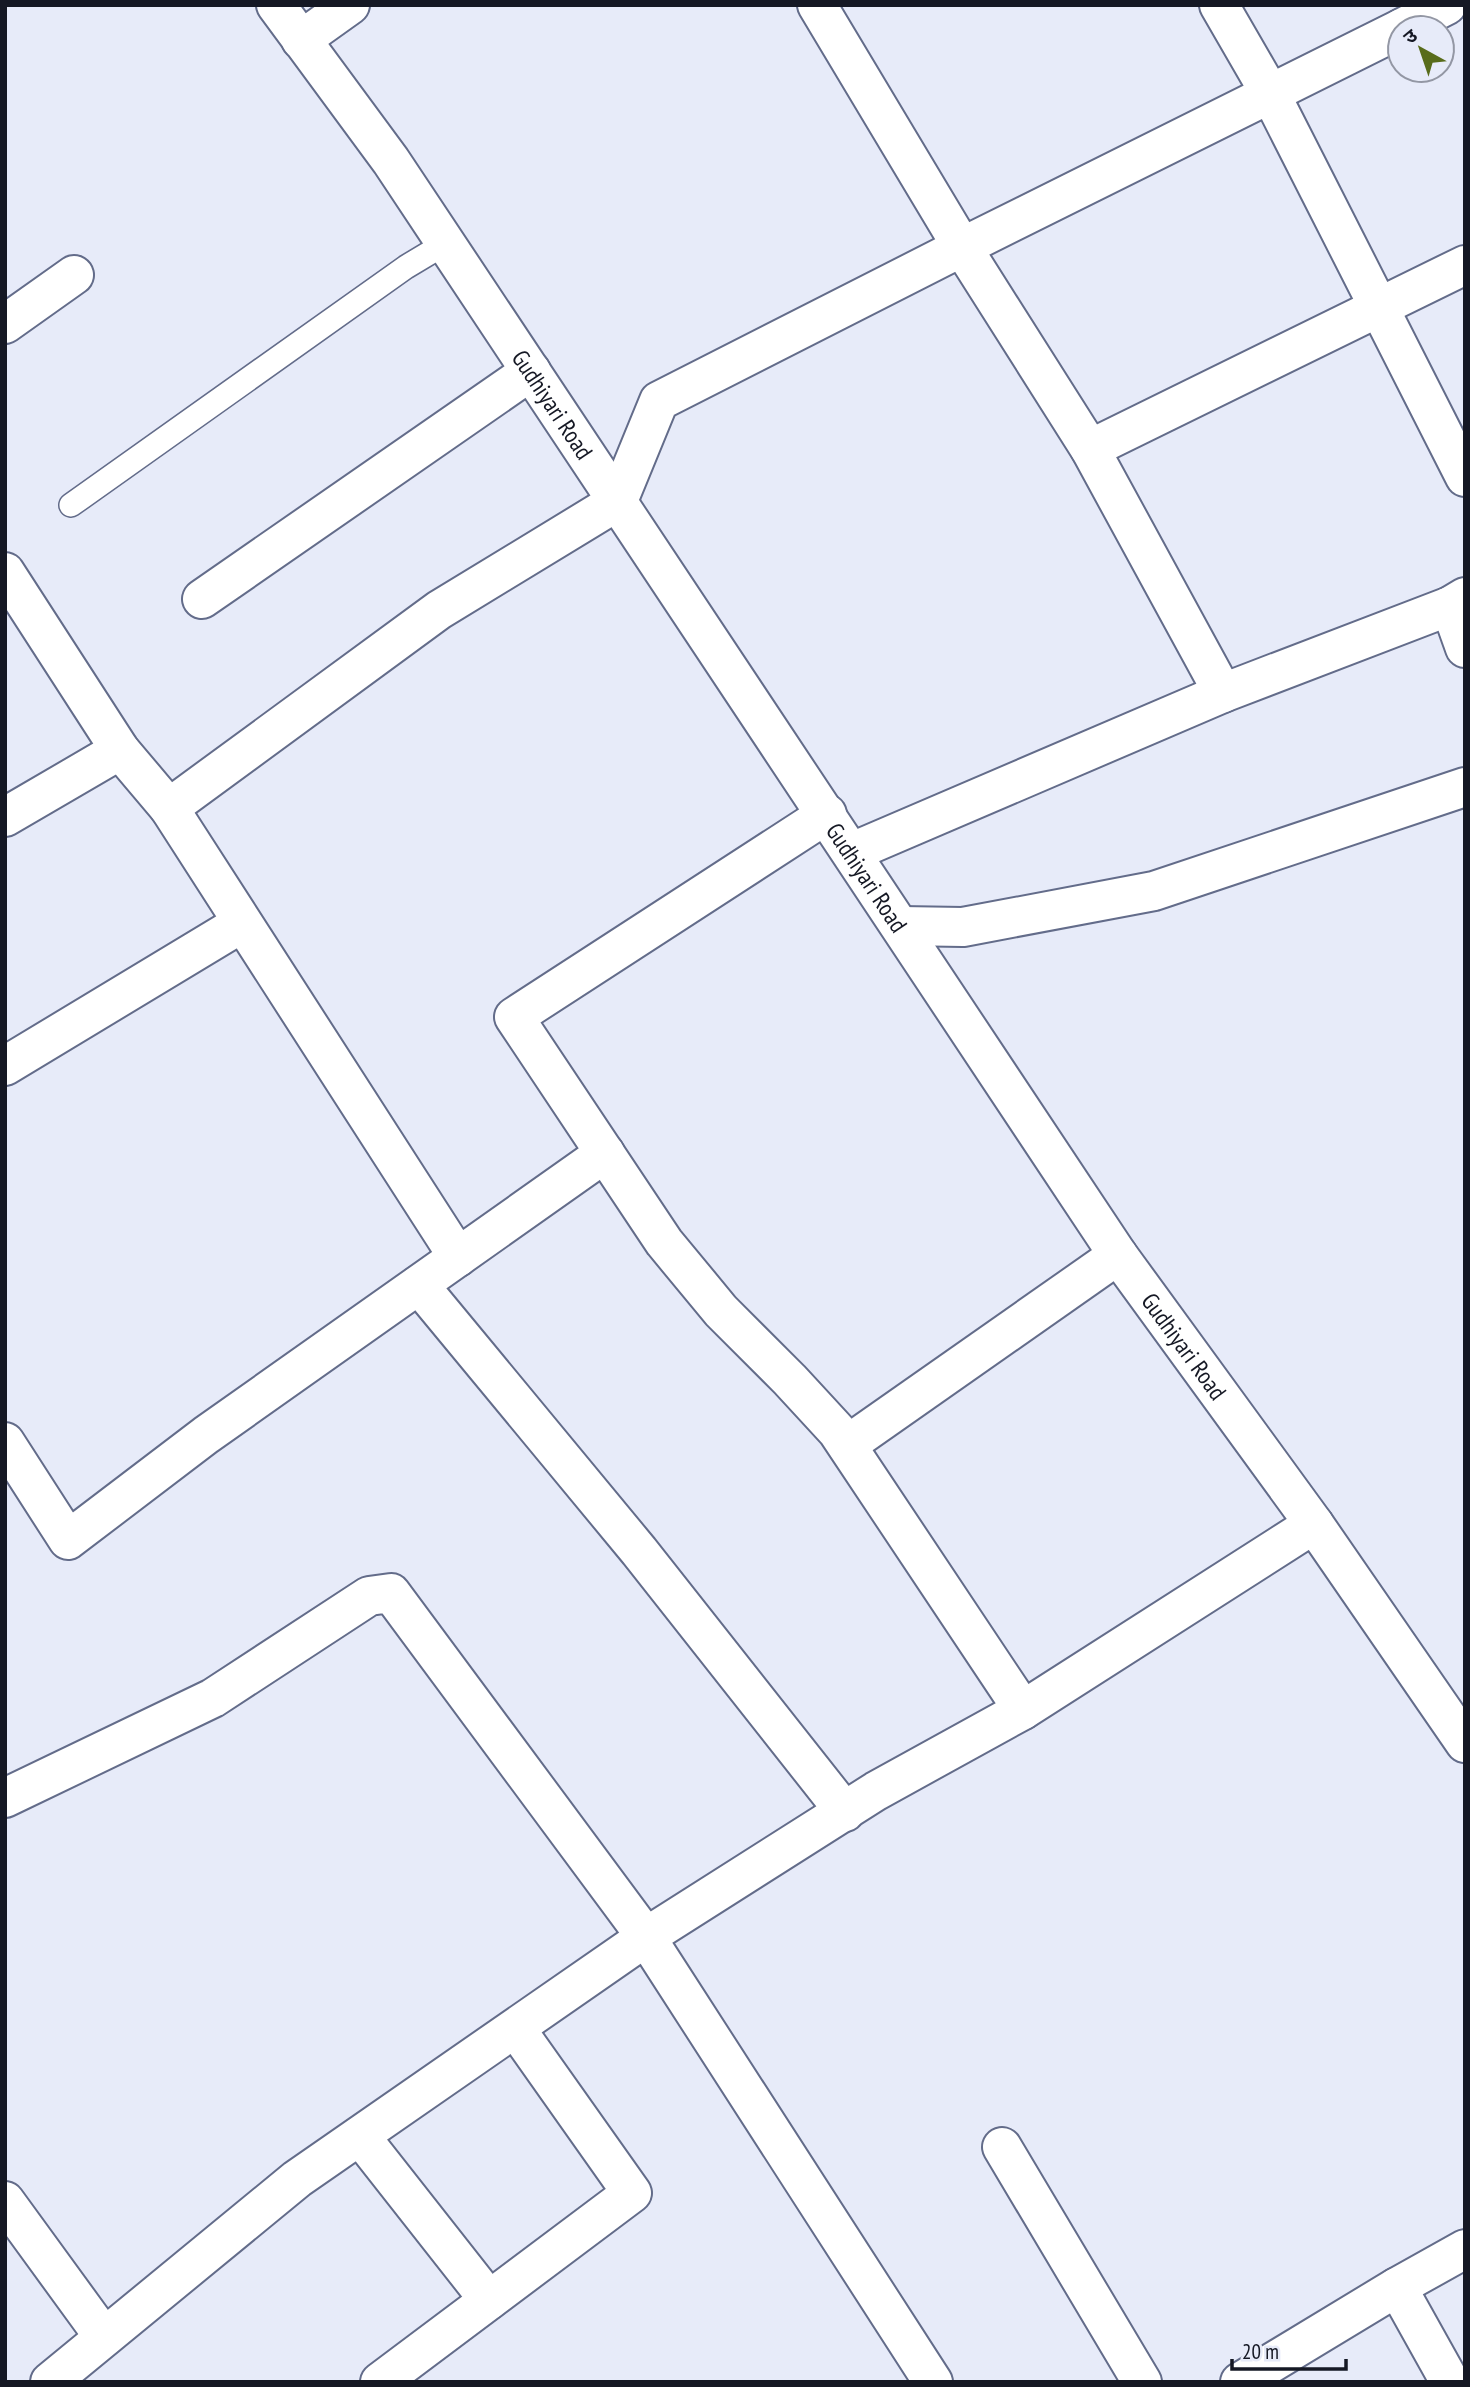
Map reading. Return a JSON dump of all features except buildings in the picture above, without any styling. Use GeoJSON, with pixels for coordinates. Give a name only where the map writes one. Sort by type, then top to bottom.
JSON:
{"type":"FeatureCollection","features":[{"type":"Feature","properties":{"kind":"street","name":"Gudhiyari Road"},"geometry":{"type":"LineString","coordinates":[[276,5],[391,161],[1118,1255],[1314,1524],[1465,1743]]}},
{"type":"Feature","properties":{"kind":"street"},"geometry":{"type":"LineString","coordinates":[[301,40],[351,5]]}},
{"type":"Feature","properties":{"kind":"street"},"geometry":{"type":"LineString","coordinates":[[817,5],[962,247],[1090,449],[1223,692]]}},
{"type":"Feature","properties":{"kind":"street"},"geometry":{"type":"LineString","coordinates":[[1219,5],[1271,95],[1465,477]]}},
{"type":"Feature","properties":{"kind":"street"},"geometry":{"type":"LineString","coordinates":[[1430,14],[1447,5]]}},
{"type":"Feature","properties":{"kind":"street"},"geometry":{"type":"LineString","coordinates":[[169,808],[439,610],[618,501],[659,401],[1386,37]]}},
{"type":"Feature","properties":{"kind":"street"},"geometry":{"type":"LineString","coordinates":[[1090,449],[1465,265]]}},
{"type":"Feature","properties":{"kind":"street"},"geometry":{"type":"LineString","coordinates":[[5,324],[74,275]]}},
{"type":"Feature","properties":{"kind":"street"},"geometry":{"type":"LineString","coordinates":[[202,599],[531,371]]}},
{"type":"Feature","properties":{"kind":"street"},"geometry":{"type":"LineString","coordinates":[[5,572],[120,750],[169,808],[458,1257]]}},
{"type":"Feature","properties":{"kind":"street"},"geometry":{"type":"LineString","coordinates":[[852,852],[1223,692],[1458,601],[1465,648]]}},
{"type":"Feature","properties":{"kind":"street"},"geometry":{"type":"LineString","coordinates":[[5,817],[120,750]]}},
{"type":"Feature","properties":{"kind":"street"},"geometry":{"type":"LineString","coordinates":[[901,926],[963,928],[1154,891],[1465,787]]}},
{"type":"Feature","properties":{"kind":"street"},"geometry":{"type":"LineString","coordinates":[[827,814],[514,1017],[664,1242],[721,1311],[790,1380],[847,1445],[1023,1710]]}},
{"type":"Feature","properties":{"kind":"street"},"geometry":{"type":"LineString","coordinates":[[5,1066],[242,923]]}},
{"type":"Feature","properties":{"kind":"street"},"geometry":{"type":"LineString","coordinates":[[5,1442],[68,1540],[206,1435],[606,1153]]}},
{"type":"Feature","properties":{"kind":"street"},"geometry":{"type":"LineString","coordinates":[[847,1445],[1118,1255]]}},
{"type":"Feature","properties":{"kind":"street"},"geometry":{"type":"LineString","coordinates":[[419,1285],[639,1551],[845,1812]]}},
{"type":"Feature","properties":{"kind":"street"},"geometry":{"type":"LineString","coordinates":[[50,2382],[297,2179],[646,1937],[876,1791],[1023,1710],[1314,1524]]}},
{"type":"Feature","properties":{"kind":"street"},"geometry":{"type":"LineString","coordinates":[[5,1798],[213,1698],[369,1596],[391,1593],[646,1937],[933,2382]]}},
{"type":"Feature","properties":{"kind":"street"},"geometry":{"type":"LineString","coordinates":[[380,2382],[632,2193],[516,2029]]}},
{"type":"Feature","properties":{"kind":"street"},"geometry":{"type":"LineString","coordinates":[[360,2136],[489,2300]]}},
{"type":"Feature","properties":{"kind":"street"},"geometry":{"type":"LineString","coordinates":[[1002,2147],[1142,2382]]}},
{"type":"Feature","properties":{"kind":"street"},"geometry":{"type":"LineString","coordinates":[[5,2201],[104,2337]]}},
{"type":"Feature","properties":{"kind":"street"},"geometry":{"type":"LineString","coordinates":[[1240,2382],[1465,2249]]}},
{"type":"Feature","properties":{"kind":"street"},"geometry":{"type":"LineString","coordinates":[[1397,2287],[1450,2382]]}},
{"type":"Feature","properties":{"kind":"lane"},"geometry":{"type":"LineString","coordinates":[[71,505],[406,267],[446,243]]}}]}
